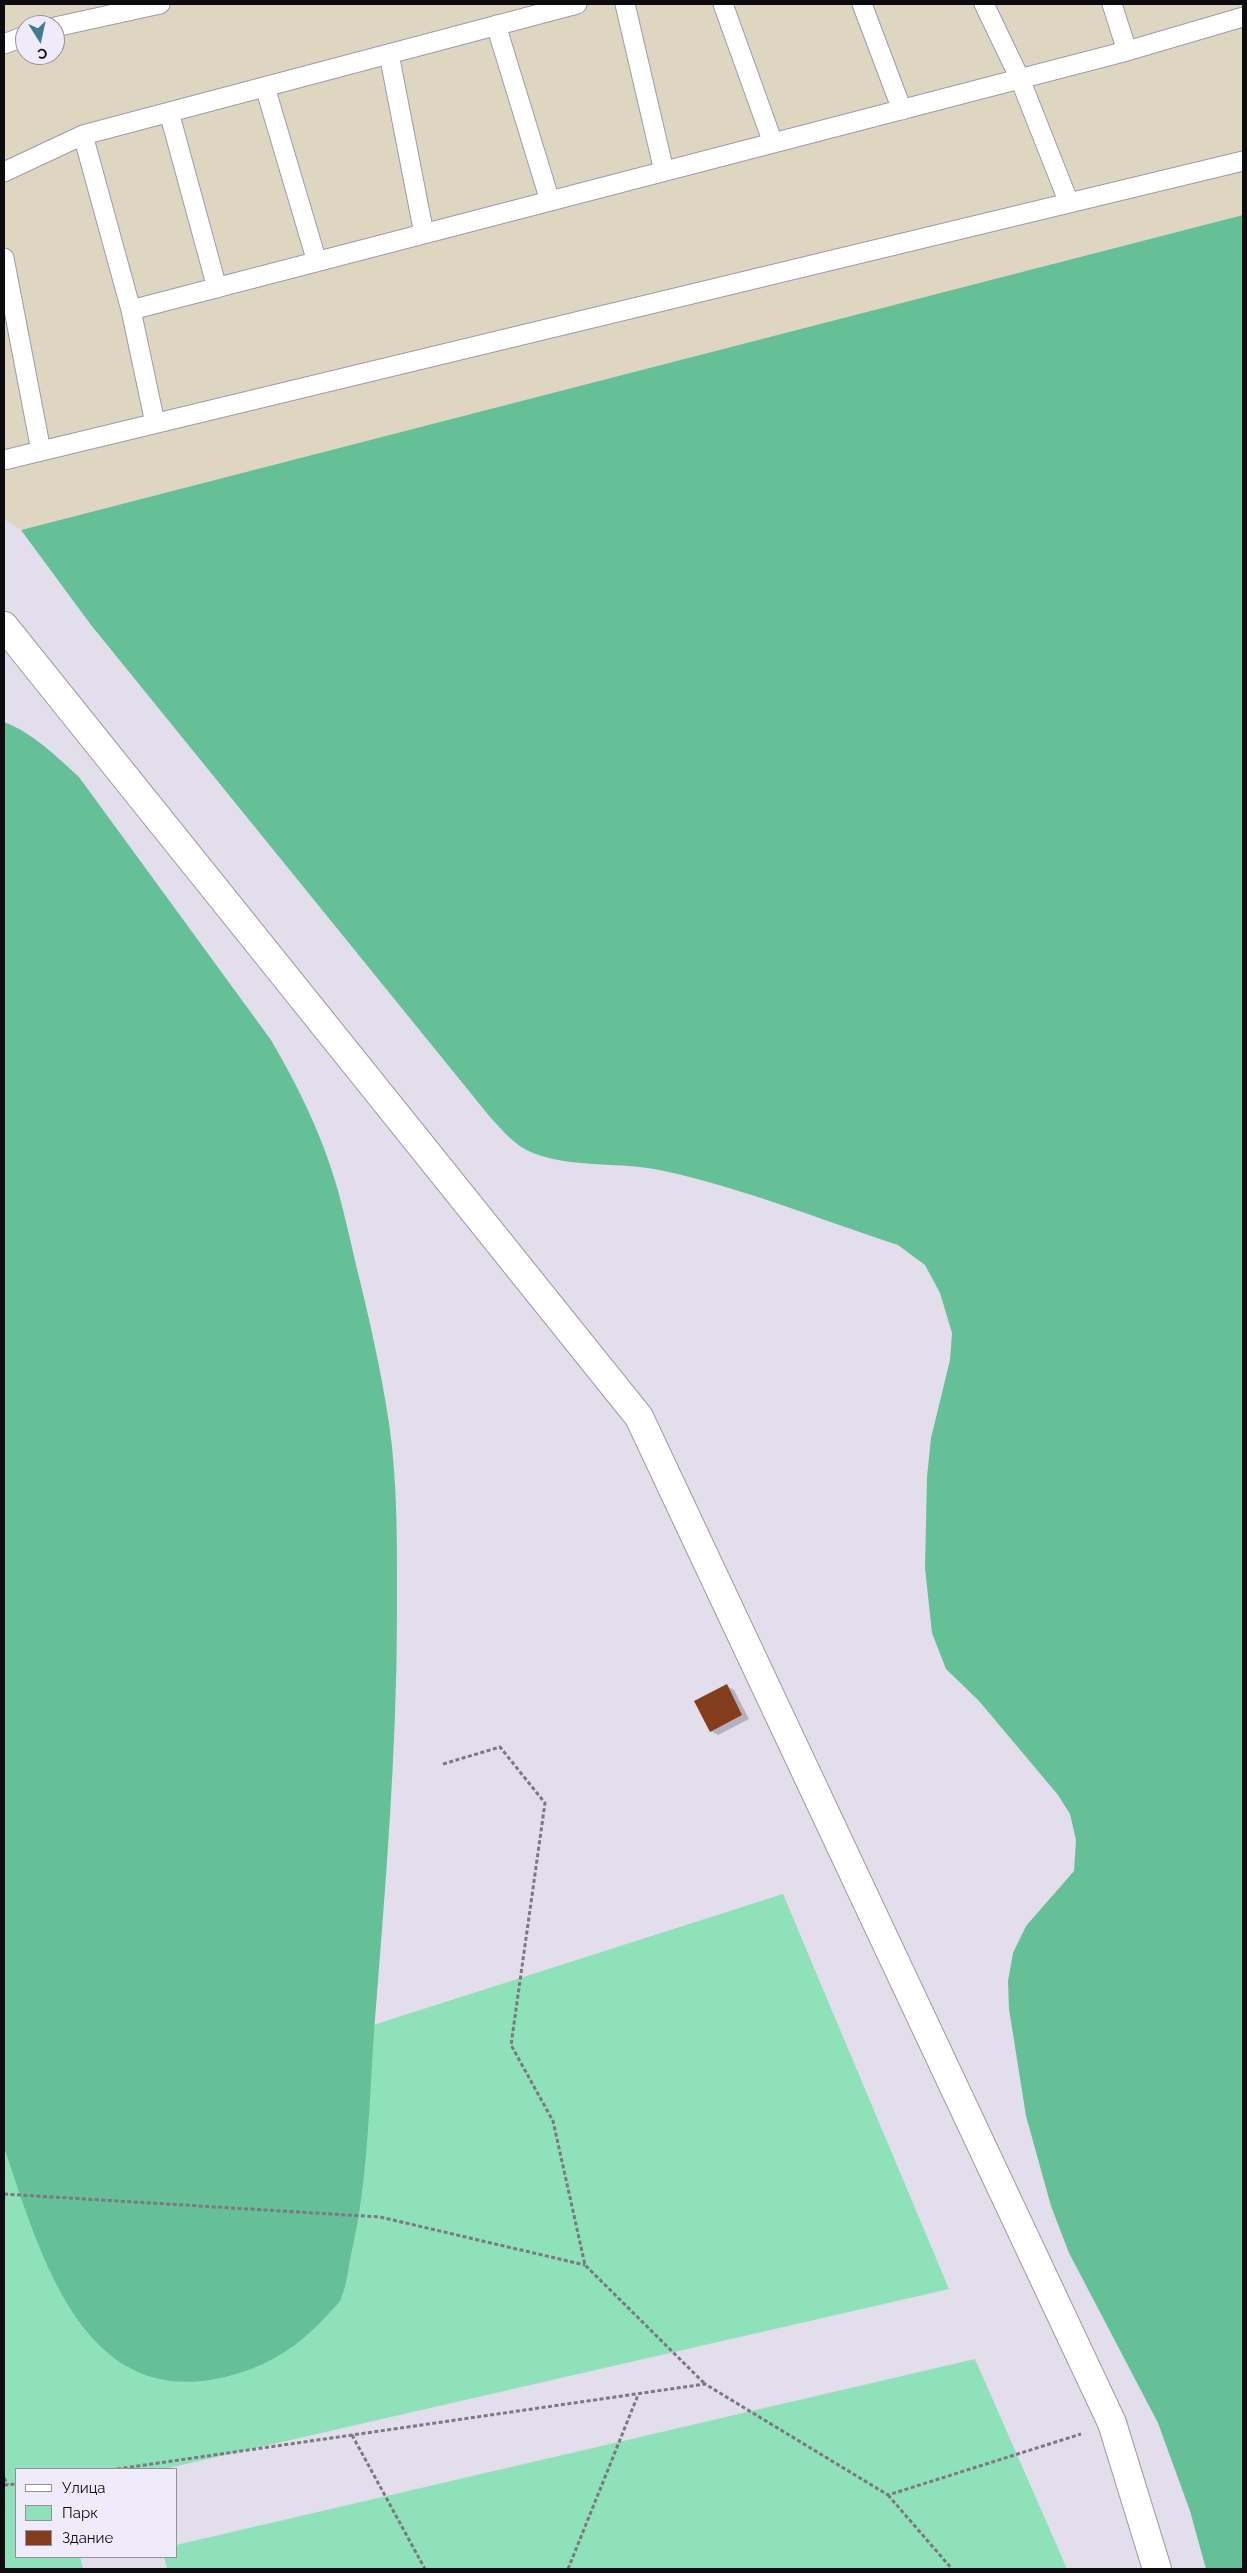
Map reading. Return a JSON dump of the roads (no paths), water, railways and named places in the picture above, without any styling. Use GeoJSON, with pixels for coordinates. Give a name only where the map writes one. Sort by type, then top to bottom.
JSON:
{"type":"FeatureCollection","features":[{"type":"Feature","properties":{"kind":"street"},"geometry":{"type":"LineString","coordinates":[[4,626],[639,1417],[1112,2424],[1157,2569]]}},
{"type":"Feature","properties":{"kind":"lane"},"geometry":{"type":"LineString","coordinates":[[65,25],[160,4]]}},
{"type":"Feature","properties":{"kind":"lane"},"geometry":{"type":"LineString","coordinates":[[4,172],[82,135],[577,4]]}},
{"type":"Feature","properties":{"kind":"lane"},"geometry":{"type":"LineString","coordinates":[[626,4],[664,171]]}},
{"type":"Feature","properties":{"kind":"lane"},"geometry":{"type":"LineString","coordinates":[[723,4],[773,143]]}},
{"type":"Feature","properties":{"kind":"lane"},"geometry":{"type":"LineString","coordinates":[[862,4],[902,110]]}},
{"type":"Feature","properties":{"kind":"lane"},"geometry":{"type":"LineString","coordinates":[[984,4],[1020,79],[1069,203]]}},
{"type":"Feature","properties":{"kind":"lane"},"geometry":{"type":"LineString","coordinates":[[1112,4],[1127,51]]}},
{"type":"Feature","properties":{"kind":"lane"},"geometry":{"type":"LineString","coordinates":[[131,310],[1127,51],[1239,13]]}},
{"type":"Feature","properties":{"kind":"lane"},"geometry":{"type":"LineString","coordinates":[[496,25],[550,201]]}},
{"type":"Feature","properties":{"kind":"lane"},"geometry":{"type":"LineString","coordinates":[[389,54],[424,234]]}},
{"type":"Feature","properties":{"kind":"lane"},"geometry":{"type":"LineString","coordinates":[[265,87],[317,262]]}},
{"type":"Feature","properties":{"kind":"lane"},"geometry":{"type":"LineString","coordinates":[[169,112],[217,288]]}},
{"type":"Feature","properties":{"kind":"lane"},"geometry":{"type":"LineString","coordinates":[[82,135],[131,310],[155,423]]}},
{"type":"Feature","properties":{"kind":"lane"},"geometry":{"type":"LineString","coordinates":[[4,460],[1243,161]]}},
{"type":"Feature","properties":{"kind":"lane"},"geometry":{"type":"LineString","coordinates":[[4,258],[41,451]]}}]}
